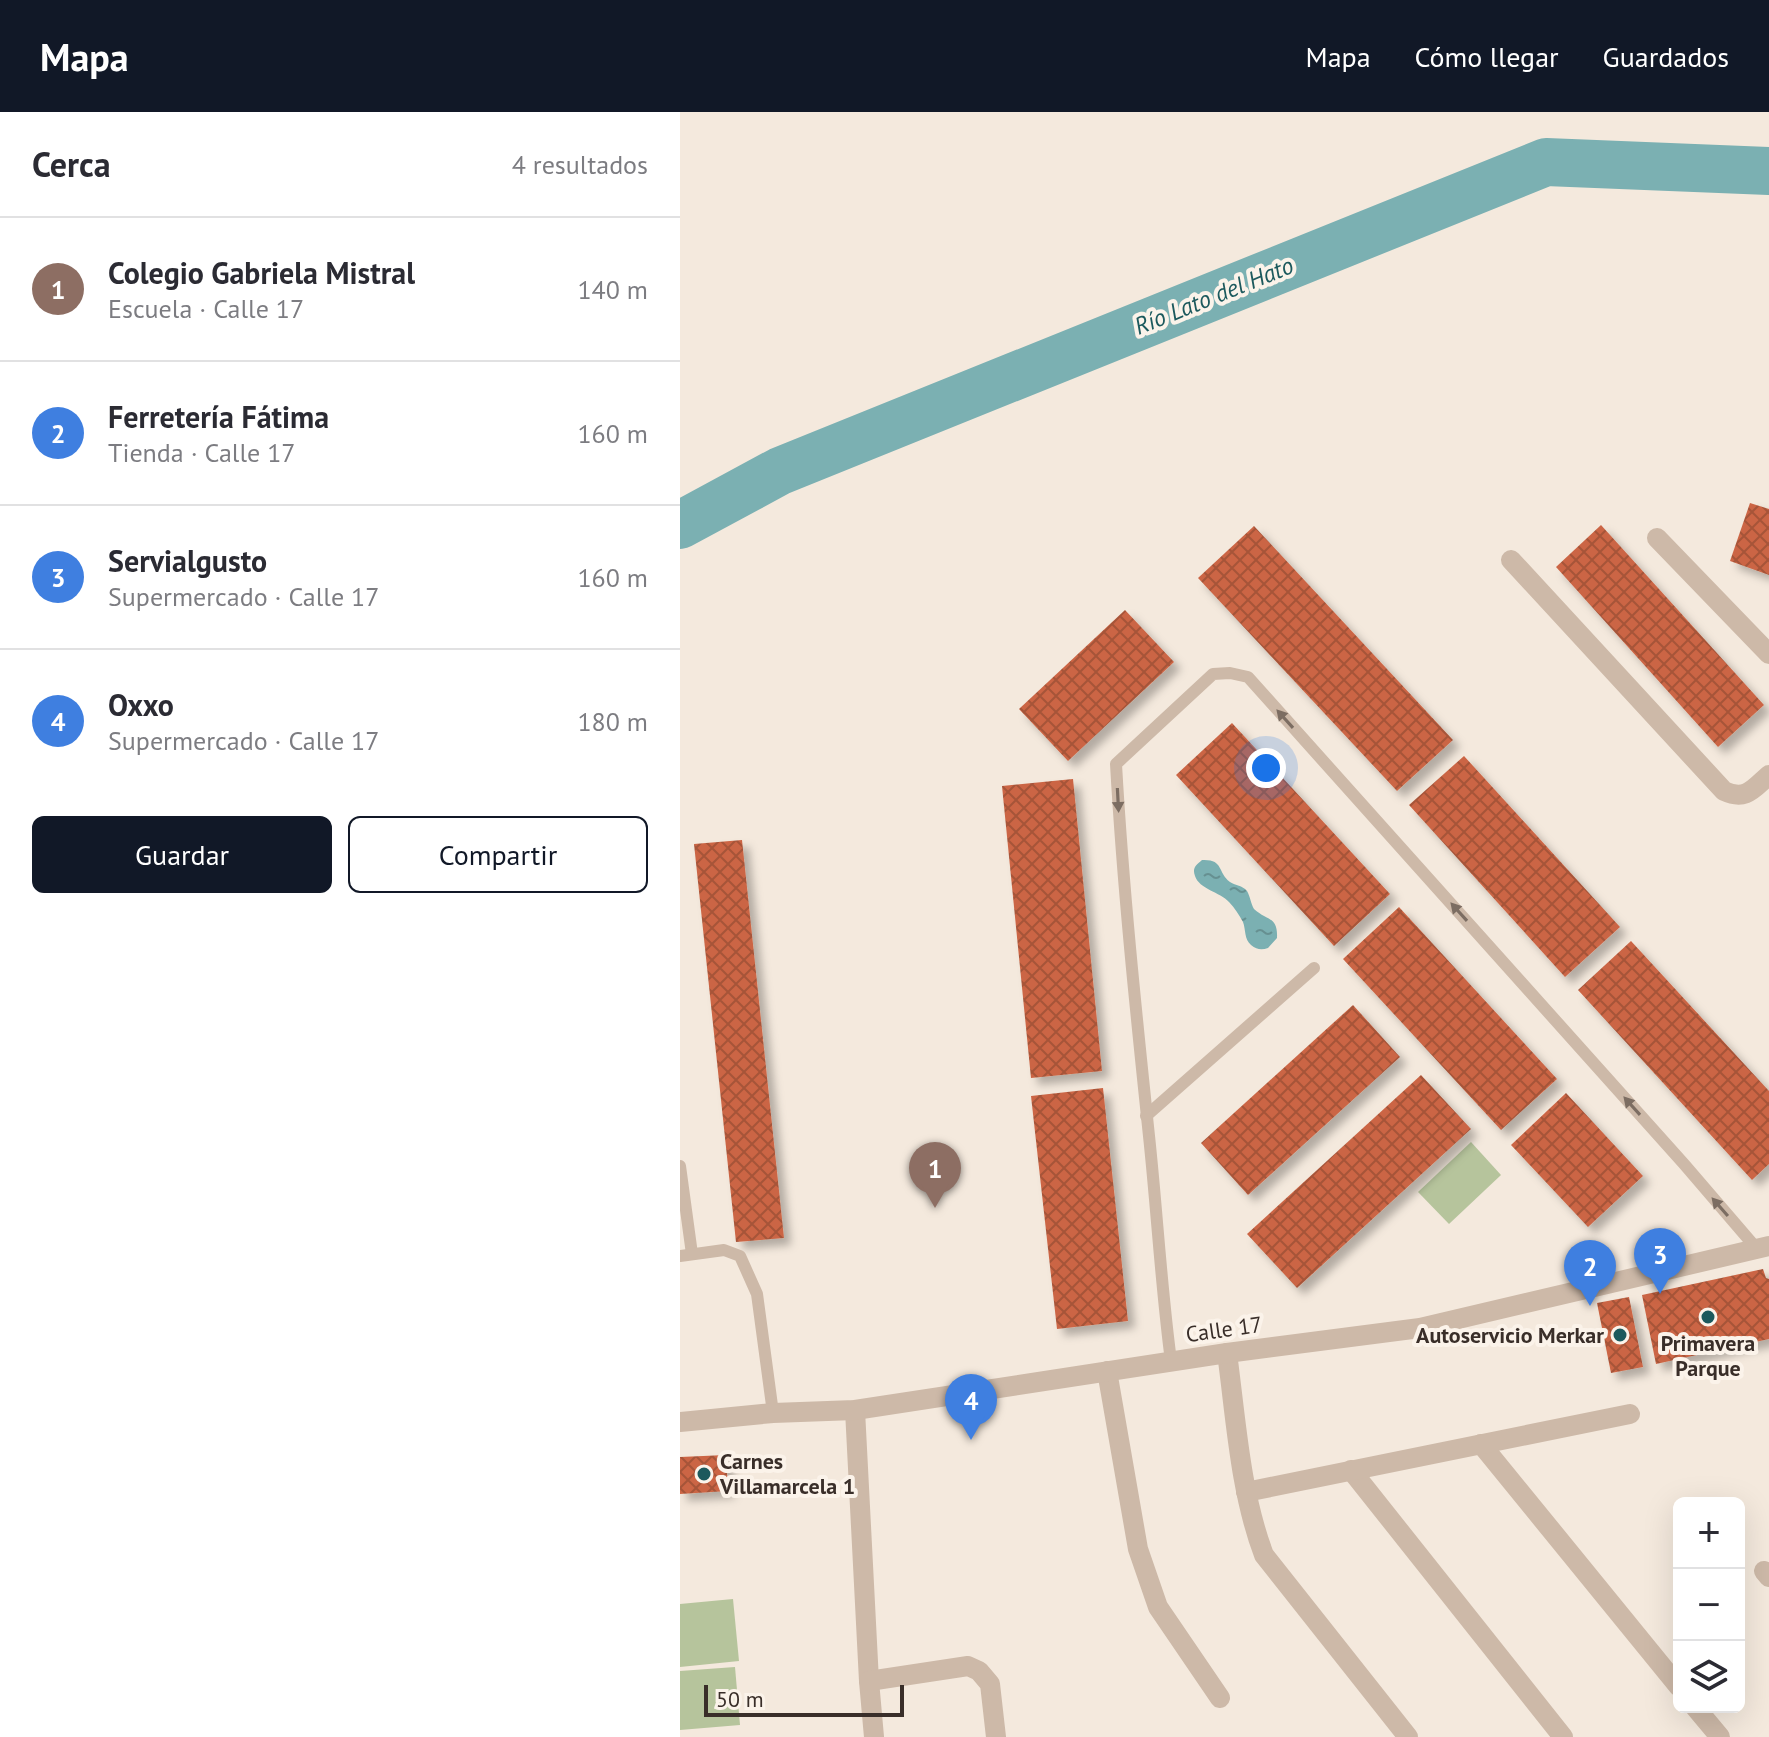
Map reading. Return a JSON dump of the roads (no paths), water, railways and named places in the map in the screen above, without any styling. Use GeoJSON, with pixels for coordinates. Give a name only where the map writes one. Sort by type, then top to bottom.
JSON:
{"type":"FeatureCollection","features":[{"type":"Feature","properties":{"kind":"street"},"geometry":{"type":"LineString","coordinates":[[1657,538],[1769,654]]}},
{"type":"Feature","properties":{"kind":"street"},"geometry":{"type":"LineString","coordinates":[[1511,560],[1724,791],[1736,796],[1749,793],[1769,775]]}},
{"type":"Feature","properties":{"kind":"street","name":"Calle 17"},"geometry":{"type":"LineString","coordinates":[[680,1422],[773,1413],[855,1410],[1171,1361],[1420,1328],[1763,1248]]}},
{"type":"Feature","properties":{"kind":"street"},"geometry":{"type":"LineString","coordinates":[[1227,1353],[1246,1492],[1254,1529],[1264,1555],[1408,1737]]}},
{"type":"Feature","properties":{"kind":"street"},"geometry":{"type":"LineString","coordinates":[[1107,1371],[1138,1549],[1158,1607],[1220,1698]]}},
{"type":"Feature","properties":{"kind":"street"},"geometry":{"type":"LineString","coordinates":[[855,1410],[874,1737]]}},
{"type":"Feature","properties":{"kind":"street"},"geometry":{"type":"LineString","coordinates":[[1246,1492],[1630,1414]]}},
{"type":"Feature","properties":{"kind":"street"},"geometry":{"type":"LineString","coordinates":[[1481,1444],[1673,1680]]}},
{"type":"Feature","properties":{"kind":"street"},"geometry":{"type":"LineString","coordinates":[[1351,1470],[1563,1737]]}},
{"type":"Feature","properties":{"kind":"street"},"geometry":{"type":"LineString","coordinates":[[869,1681],[968,1666],[979,1671],[990,1684],[996,1737]]}},
{"type":"Feature","properties":{"kind":"street"},"geometry":{"type":"LineString","coordinates":[[1700,1713],[1720,1737]]}},
{"type":"Feature","properties":{"kind":"lane"},"geometry":{"type":"LineString","coordinates":[[1171,1361],[1122,860],[1116,764],[1213,674],[1230,673],[1248,677],[1673,1152],[1763,1248]]}},
{"type":"Feature","properties":{"kind":"lane"},"geometry":{"type":"LineString","coordinates":[[1146,1116],[1314,968]]}},
{"type":"Feature","properties":{"kind":"lane"},"geometry":{"type":"LineString","coordinates":[[680,1166],[686,1255],[724,1250],[740,1256],[757,1294],[773,1413]]}},
{"type":"Feature","properties":{"kind":"water"},"geometry":{"type":"Polygon","coordinates":[[[1202,860],[1217,864],[1230,882],[1247,891],[1254,909],[1274,922],[1277,938],[1268,948],[1251,945],[1243,922],[1233,907],[1197,880],[1194,869],[1202,860]]]}},
{"type":"Feature","properties":{"kind":"waterway","name":"Río Lato del Hato"},"geometry":{"type":"LineString","coordinates":[[680,525],[780,471],[1546,162],[1769,171]]}},
{"type":"Feature","properties":{"kind":"place","name":"Colegio Gabriela Mistral"},"geometry":{"type":"Point","coordinates":[935,1208]}},
{"type":"Feature","properties":{"kind":"place","name":"Servialgusto"},"geometry":{"type":"Point","coordinates":[1660,1294]}},
{"type":"Feature","properties":{"kind":"place","name":"Ferretería Fátima"},"geometry":{"type":"Point","coordinates":[1590,1306]}},
{"type":"Feature","properties":{"kind":"place","name":"Primavera Parque"},"geometry":{"type":"Point","coordinates":[1708,1317]}},
{"type":"Feature","properties":{"kind":"place","name":"Autoservicio Merkar"},"geometry":{"type":"Point","coordinates":[1620,1335]}},
{"type":"Feature","properties":{"kind":"place","name":"Oxxo"},"geometry":{"type":"Point","coordinates":[971,1440]}},
{"type":"Feature","properties":{"kind":"place","name":"Carnes Villamarcela 1"},"geometry":{"type":"Point","coordinates":[704,1474]}}]}
